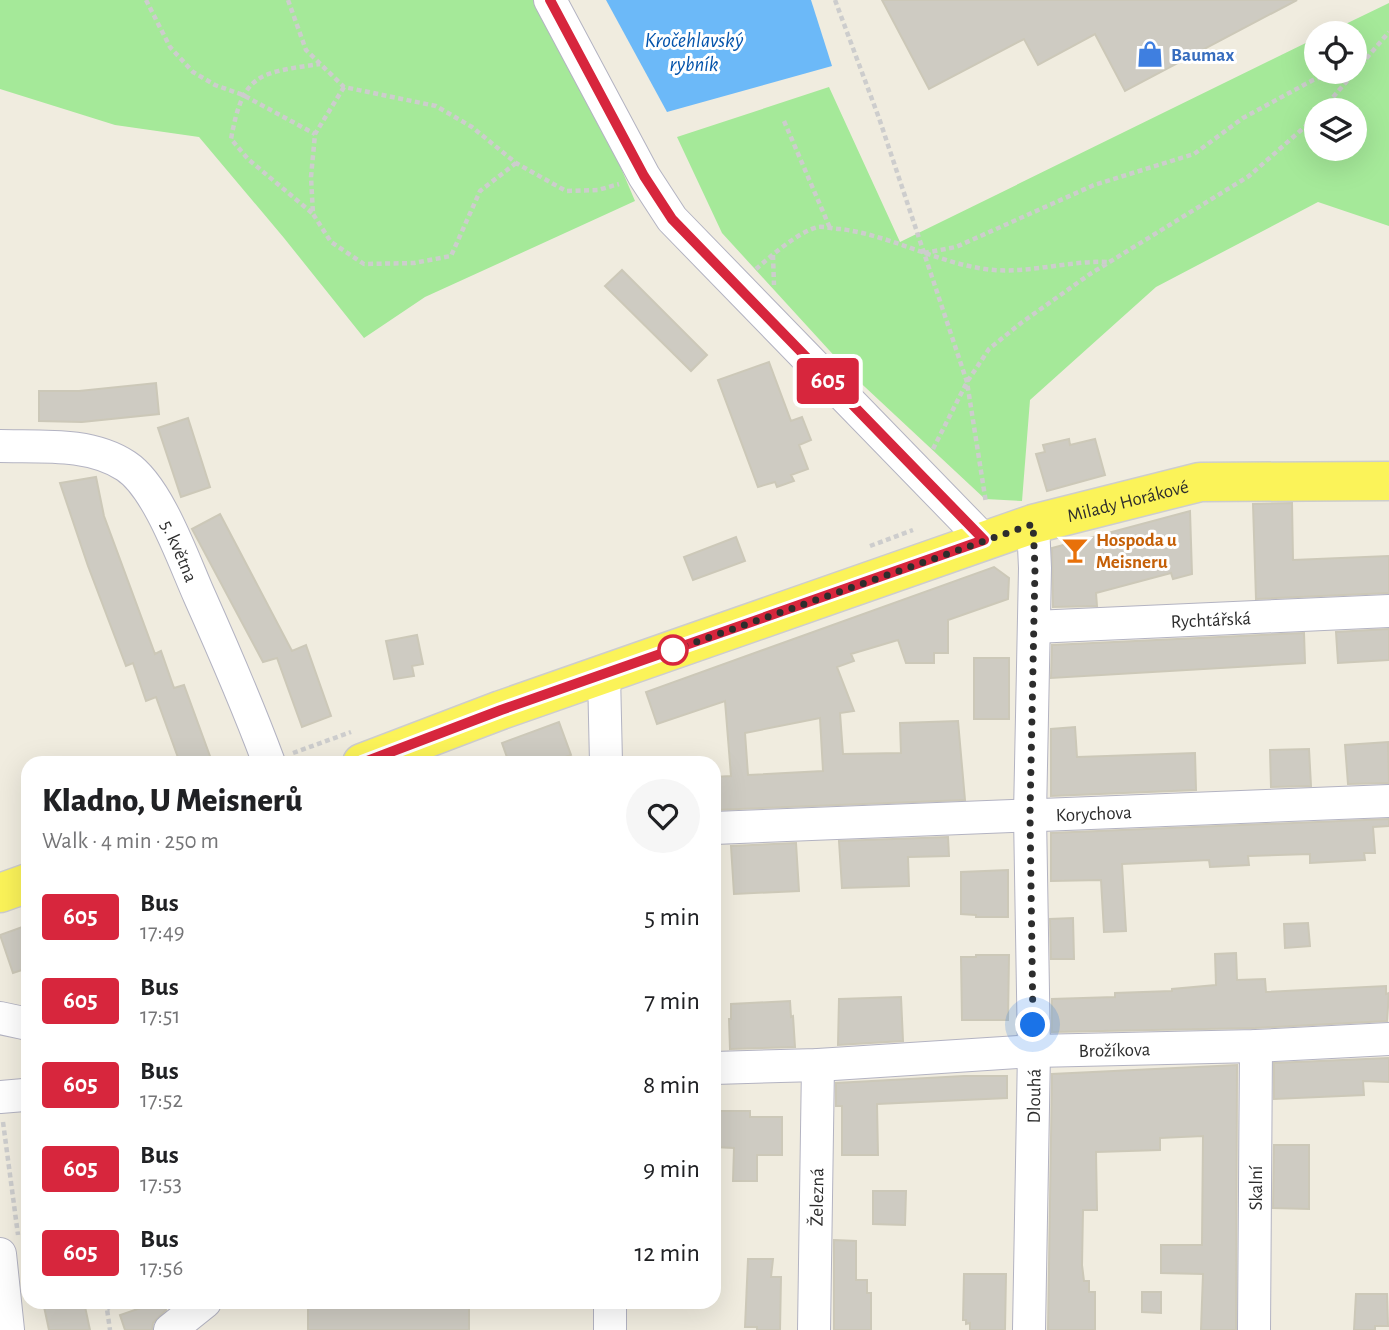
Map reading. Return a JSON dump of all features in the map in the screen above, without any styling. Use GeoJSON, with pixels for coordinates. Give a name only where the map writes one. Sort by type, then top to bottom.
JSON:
{"type":"FeatureCollection","features":[{"type":"Feature","properties":{"kind":"main road","name":"Milady Horákové"},"geometry":{"type":"LineString","coordinates":[[380,756],[501,710],[1033,524],[1200,482],[1389,481]]}},
{"type":"Feature","properties":{"kind":"main road"},"geometry":{"type":"LineString","coordinates":[[0,893],[21,886]]}},
{"type":"Feature","properties":{"kind":"street"},"geometry":{"type":"LineString","coordinates":[[550,0],[644,176],[672,219],[920,475],[988,539]]}},
{"type":"Feature","properties":{"kind":"street","name":"5. května"},"geometry":{"type":"LineString","coordinates":[[0,446],[90,451],[125,465],[141,478],[168,524],[267,756]]}},
{"type":"Feature","properties":{"kind":"street","name":"Dlouhá"},"geometry":{"type":"LineString","coordinates":[[1029,1330],[1034,1051],[1030,814],[1035,568],[1033,524]]}},
{"type":"Feature","properties":{"kind":"street","name":"Rychtářská"},"geometry":{"type":"LineString","coordinates":[[1034,627],[1389,611]]}},
{"type":"Feature","properties":{"kind":"street"},"geometry":{"type":"LineString","coordinates":[[604,674],[606,756]]}},
{"type":"Feature","properties":{"kind":"street","name":"Korychova"},"geometry":{"type":"LineString","coordinates":[[721,828],[1389,801]]}},
{"type":"Feature","properties":{"kind":"street"},"geometry":{"type":"LineString","coordinates":[[0,1018],[21,1022]]}},
{"type":"Feature","properties":{"kind":"street","name":"Brožíkova"},"geometry":{"type":"LineString","coordinates":[[721,1068],[818,1065],[1034,1051],[1256,1046],[1389,1039]]}},
{"type":"Feature","properties":{"kind":"street","name":"Skalní"},"geometry":{"type":"LineString","coordinates":[[1254,1330],[1256,1046]]}},
{"type":"Feature","properties":{"kind":"street","name":"Železná"},"geometry":{"type":"LineString","coordinates":[[814,1330],[818,1065]]}},
{"type":"Feature","properties":{"kind":"street"},"geometry":{"type":"LineString","coordinates":[[5,1263],[8,1330]]}},
{"type":"Feature","properties":{"kind":"street"},"geometry":{"type":"LineString","coordinates":[[170,1330],[196,1309]]}},
{"type":"Feature","properties":{"kind":"street"},"geometry":{"type":"LineString","coordinates":[[610,1309],[610,1330]]}},
{"type":"Feature","properties":{"kind":"path"},"geometry":{"type":"LineString","coordinates":[[146,0],[170,47],[193,72],[215,85],[243,95],[315,134]]}},
{"type":"Feature","properties":{"kind":"path"},"geometry":{"type":"LineString","coordinates":[[288,0],[306,50],[344,87],[436,106],[472,127],[516,163],[566,191],[598,190],[644,176]]}},
{"type":"Feature","properties":{"kind":"path"},"geometry":{"type":"LineString","coordinates":[[835,0],[880,118],[967,382],[988,539]]}},
{"type":"Feature","properties":{"kind":"path"},"geometry":{"type":"LineString","coordinates":[[1367,59],[1389,32]]}},
{"type":"Feature","properties":{"kind":"path"},"geometry":{"type":"LineString","coordinates":[[320,64],[284,69],[257,79],[237,107],[231,139],[248,159],[313,214],[331,242],[363,264],[414,263],[451,256],[480,191],[516,163]]}},
{"type":"Feature","properties":{"kind":"path"},"geometry":{"type":"LineString","coordinates":[[924,253],[956,247],[1094,185],[1195,154],[1243,118],[1306,84]]}},
{"type":"Feature","properties":{"kind":"path"},"geometry":{"type":"LineString","coordinates":[[1333,98],[1345,84]]}},
{"type":"Feature","properties":{"kind":"path"},"geometry":{"type":"LineString","coordinates":[[313,214],[311,177],[315,134],[344,87]]}},
{"type":"Feature","properties":{"kind":"path"},"geometry":{"type":"LineString","coordinates":[[784,121],[831,228]]}},
{"type":"Feature","properties":{"kind":"path"},"geometry":{"type":"LineString","coordinates":[[920,475],[967,382],[989,349],[1021,323],[1110,262],[1249,176],[1304,128]]}},
{"type":"Feature","properties":{"kind":"path"},"geometry":{"type":"LineString","coordinates":[[735,286],[785,245],[819,227],[866,232],[924,253],[986,270],[1042,268],[1086,261],[1110,262]]}},
{"type":"Feature","properties":{"kind":"path"},"geometry":{"type":"LineString","coordinates":[[5,1263],[9,1103]]}},
{"type":"Feature","properties":{"kind":"path"},"geometry":{"type":"LineString","coordinates":[[107,1309],[110,1330]]}},
{"type":"Feature","properties":{"kind":"green space"},"geometry":{"type":"Polygon","coordinates":[[[0,0],[540,0],[579,69],[635,201],[425,297],[364,338],[199,137],[115,125],[0,89],[0,0]]]}},
{"type":"Feature","properties":{"kind":"green space"},"geometry":{"type":"Polygon","coordinates":[[[1389,3],[1389,226],[1318,202],[1156,287],[1030,400],[1022,501],[985,499],[850,373],[722,233],[677,137],[829,87],[900,242],[1304,44],[1304,84],[1367,84],[1367,21],[1352,21],[1389,3]]]}},
{"type":"Feature","properties":{"kind":"water","name":"Kročehlavský rybník"},"geometry":{"type":"Polygon","coordinates":[[[606,0],[811,0],[832,66],[667,112],[606,0]]]}},
{"type":"Feature","properties":{"kind":"building","name":"Baumax"},"geometry":{"type":"Polygon","coordinates":[[[882,0],[1297,0],[1125,91],[1095,34],[1038,65],[1024,39],[929,89],[882,0]]]}},
{"type":"Feature","properties":{"kind":"building"},"geometry":{"type":"Polygon","coordinates":[[[622,270],[707,355],[691,371],[605,286],[622,270]]]}},
{"type":"Feature","properties":{"kind":"building"},"geometry":{"type":"Polygon","coordinates":[[[769,362],[791,421],[802,417],[811,440],[799,445],[808,469],[791,475],[794,481],[777,487],[775,482],[758,487],[718,380],[769,362]]]}},
{"type":"Feature","properties":{"kind":"building"},"geometry":{"type":"Polygon","coordinates":[[[156,383],[159,414],[82,422],[39,421],[39,391],[79,391],[156,383]]]}},
{"type":"Feature","properties":{"kind":"building"},"geometry":{"type":"Polygon","coordinates":[[[188,418],[210,487],[181,497],[158,428],[188,418]]]}},
{"type":"Feature","properties":{"kind":"building"},"geometry":{"type":"Polygon","coordinates":[[[1069,439],[1070,445],[1095,439],[1105,475],[1047,491],[1036,454],[1045,452],[1043,445],[1069,439]]]}},
{"type":"Feature","properties":{"kind":"building"},"geometry":{"type":"Polygon","coordinates":[[[96,477],[104,516],[155,654],[161,651],[174,688],[184,685],[210,756],[177,756],[156,697],[146,701],[133,663],[126,666],[60,483],[96,477]]]}},
{"type":"Feature","properties":{"kind":"building"},"geometry":{"type":"Polygon","coordinates":[[[1292,503],[1293,560],[1389,556],[1389,593],[1256,599],[1253,504],[1292,503]]]}},
{"type":"Feature","properties":{"kind":"building"},"geometry":{"type":"Polygon","coordinates":[[[1190,511],[1192,574],[1173,579],[1171,573],[1096,593],[1097,606],[1053,607],[1052,548],[1190,511]]]}},
{"type":"Feature","properties":{"kind":"building"},"geometry":{"type":"Polygon","coordinates":[[[220,514],[292,651],[306,645],[331,716],[302,727],[277,658],[263,662],[192,529],[220,514]]]}},
{"type":"Feature","properties":{"kind":"building"},"geometry":{"type":"Polygon","coordinates":[[[736,537],[745,561],[693,580],[684,557],[736,537]]]}},
{"type":"Feature","properties":{"kind":"building"},"geometry":{"type":"Polygon","coordinates":[[[994,567],[1009,578],[1008,599],[948,620],[948,653],[934,653],[934,663],[906,663],[898,640],[851,654],[854,661],[837,667],[854,711],[840,713],[843,754],[901,753],[900,723],[958,721],[965,800],[721,810],[721,777],[731,776],[725,701],[657,724],[646,692],[994,567]],[[820,718],[745,733],[748,775],[823,771],[820,718]]]}},
{"type":"Feature","properties":{"kind":"building"},"geometry":{"type":"Polygon","coordinates":[[[1389,629],[1389,660],[1338,663],[1336,632],[1389,629]]]}},
{"type":"Feature","properties":{"kind":"building"},"geometry":{"type":"Polygon","coordinates":[[[1304,633],[1305,663],[1051,678],[1052,645],[1304,633]]]}},
{"type":"Feature","properties":{"kind":"building"},"geometry":{"type":"Polygon","coordinates":[[[417,635],[423,664],[412,666],[414,676],[394,679],[386,641],[417,635]]]}},
{"type":"Feature","properties":{"kind":"building"},"geometry":{"type":"Polygon","coordinates":[[[974,658],[1009,658],[1009,719],[974,719],[974,658]]]}},
{"type":"Feature","properties":{"kind":"building"},"geometry":{"type":"Polygon","coordinates":[[[559,722],[571,755],[507,756],[502,743],[559,722]]]}},
{"type":"Feature","properties":{"kind":"building"},"geometry":{"type":"Polygon","coordinates":[[[1075,727],[1077,757],[1195,753],[1196,790],[1051,796],[1051,729],[1075,727]]]}},
{"type":"Feature","properties":{"kind":"building"},"geometry":{"type":"Polygon","coordinates":[[[1388,742],[1389,783],[1348,784],[1345,745],[1388,742]]]}},
{"type":"Feature","properties":{"kind":"building"},"geometry":{"type":"Polygon","coordinates":[[[1309,749],[1311,786],[1271,787],[1270,750],[1309,749]]]}},
{"type":"Feature","properties":{"kind":"building"},"geometry":{"type":"Polygon","coordinates":[[[1389,819],[1389,826],[1373,827],[1375,853],[1364,853],[1365,860],[1310,863],[1310,854],[1248,856],[1249,865],[1210,867],[1209,860],[1122,864],[1126,931],[1104,932],[1101,880],[1051,881],[1051,833],[1389,819]]]}},
{"type":"Feature","properties":{"kind":"building"},"geometry":{"type":"Polygon","coordinates":[[[948,837],[949,856],[908,857],[909,886],[842,888],[839,841],[948,837]]]}},
{"type":"Feature","properties":{"kind":"building"},"geometry":{"type":"Polygon","coordinates":[[[796,843],[799,891],[734,894],[731,846],[796,843]]]}},
{"type":"Feature","properties":{"kind":"building"},"geometry":{"type":"Polygon","coordinates":[[[1008,870],[1008,917],[961,914],[961,872],[1008,870]]]}},
{"type":"Feature","properties":{"kind":"building"},"geometry":{"type":"Polygon","coordinates":[[[1073,918],[1074,959],[1051,959],[1050,919],[1073,918]]]}},
{"type":"Feature","properties":{"kind":"building"},"geometry":{"type":"Polygon","coordinates":[[[1308,923],[1310,946],[1285,948],[1284,924],[1308,923]]]}},
{"type":"Feature","properties":{"kind":"building"},"geometry":{"type":"Polygon","coordinates":[[[21,928],[21,970],[13,973],[0,935],[21,928]]]}},
{"type":"Feature","properties":{"kind":"building"},"geometry":{"type":"Polygon","coordinates":[[[1236,953],[1237,980],[1265,979],[1266,992],[1386,986],[1386,994],[1389,993],[1387,1021],[1255,1028],[1052,1032],[1052,999],[1115,997],[1115,993],[1172,991],[1216,985],[1215,954],[1236,953]]]}},
{"type":"Feature","properties":{"kind":"building"},"geometry":{"type":"Polygon","coordinates":[[[1009,955],[1008,1020],[962,1020],[961,957],[1009,955]]]}},
{"type":"Feature","properties":{"kind":"building"},"geometry":{"type":"Polygon","coordinates":[[[901,997],[903,1041],[838,1045],[839,999],[901,997]]]}},
{"type":"Feature","properties":{"kind":"building"},"geometry":{"type":"Polygon","coordinates":[[[790,1001],[795,1047],[730,1049],[731,1004],[790,1001]]]}},
{"type":"Feature","properties":{"kind":"building"},"geometry":{"type":"Polygon","coordinates":[[[1389,1058],[1389,1082],[1363,1081],[1364,1095],[1274,1099],[1274,1063],[1389,1058]]]}},
{"type":"Feature","properties":{"kind":"building"},"geometry":{"type":"Polygon","coordinates":[[[1237,1065],[1236,1330],[1201,1330],[1203,1274],[1161,1273],[1161,1245],[1202,1245],[1203,1136],[1160,1138],[1160,1150],[1096,1152],[1097,1210],[1083,1210],[1082,1265],[1084,1281],[1089,1281],[1089,1292],[1095,1292],[1095,1330],[1048,1330],[1052,1074],[1237,1065]]]}},
{"type":"Feature","properties":{"kind":"building"},"geometry":{"type":"Polygon","coordinates":[[[1007,1076],[1007,1098],[877,1104],[878,1155],[842,1155],[842,1106],[836,1106],[836,1083],[1007,1076]]]}},
{"type":"Feature","properties":{"kind":"building"},"geometry":{"type":"Polygon","coordinates":[[[721,1111],[750,1111],[750,1117],[782,1117],[782,1155],[757,1155],[757,1181],[733,1181],[734,1148],[721,1147],[721,1111]]]}},
{"type":"Feature","properties":{"kind":"building"},"geometry":{"type":"Polygon","coordinates":[[[1274,1145],[1309,1145],[1309,1209],[1273,1208],[1274,1145]]]}},
{"type":"Feature","properties":{"kind":"building"},"geometry":{"type":"Polygon","coordinates":[[[873,1191],[906,1191],[905,1225],[873,1224],[873,1191]]]}},
{"type":"Feature","properties":{"kind":"building"},"geometry":{"type":"Polygon","coordinates":[[[834,1240],[856,1241],[856,1280],[867,1280],[867,1293],[871,1293],[871,1330],[834,1330],[834,1240]]]}},
{"type":"Feature","properties":{"kind":"building"},"geometry":{"type":"Polygon","coordinates":[[[748,1259],[773,1259],[771,1277],[781,1277],[780,1330],[745,1327],[748,1259]]]}},
{"type":"Feature","properties":{"kind":"building"},"geometry":{"type":"Polygon","coordinates":[[[964,1274],[1006,1274],[1005,1330],[970,1330],[970,1323],[966,1324],[966,1320],[963,1320],[964,1274]]]}},
{"type":"Feature","properties":{"kind":"building"},"geometry":{"type":"Polygon","coordinates":[[[1142,1292],[1161,1292],[1161,1313],[1142,1312],[1142,1292]]]}},
{"type":"Feature","properties":{"kind":"building"},"geometry":{"type":"Polygon","coordinates":[[[1356,1294],[1387,1294],[1388,1326],[1375,1326],[1375,1330],[1354,1330],[1356,1294]]]}},
{"type":"Feature","properties":{"kind":"building"},"geometry":{"type":"Polygon","coordinates":[[[44,1309],[86,1309],[90,1330],[49,1330],[44,1309]]]}},
{"type":"Feature","properties":{"kind":"building"},"geometry":{"type":"Polygon","coordinates":[[[138,1309],[166,1310],[153,1323],[152,1330],[125,1330],[120,1315],[138,1309]]]}},
{"type":"Feature","properties":{"kind":"building"},"geometry":{"type":"Polygon","coordinates":[[[308,1309],[469,1309],[469,1330],[308,1330],[308,1309]]]}},
{"type":"Feature","properties":{"kind":"bus line","name":"605"},"geometry":{"type":"LineString","coordinates":[[380,756],[501,710],[984,540],[672,219],[644,176],[550,0]]}},
{"type":"Feature","properties":{"kind":"place","name":"Baumax"},"geometry":{"type":"Point","coordinates":[1150,54]}},
{"type":"Feature","properties":{"kind":"place","name":"Hospoda u Meisneru"},"geometry":{"type":"Point","coordinates":[1075,550]}},
{"type":"Feature","properties":{"kind":"route"},"geometry":{"type":"LineString","coordinates":[[673,650],[1033,524],[1035,568],[1030,814],[1033,1025]]}}]}
